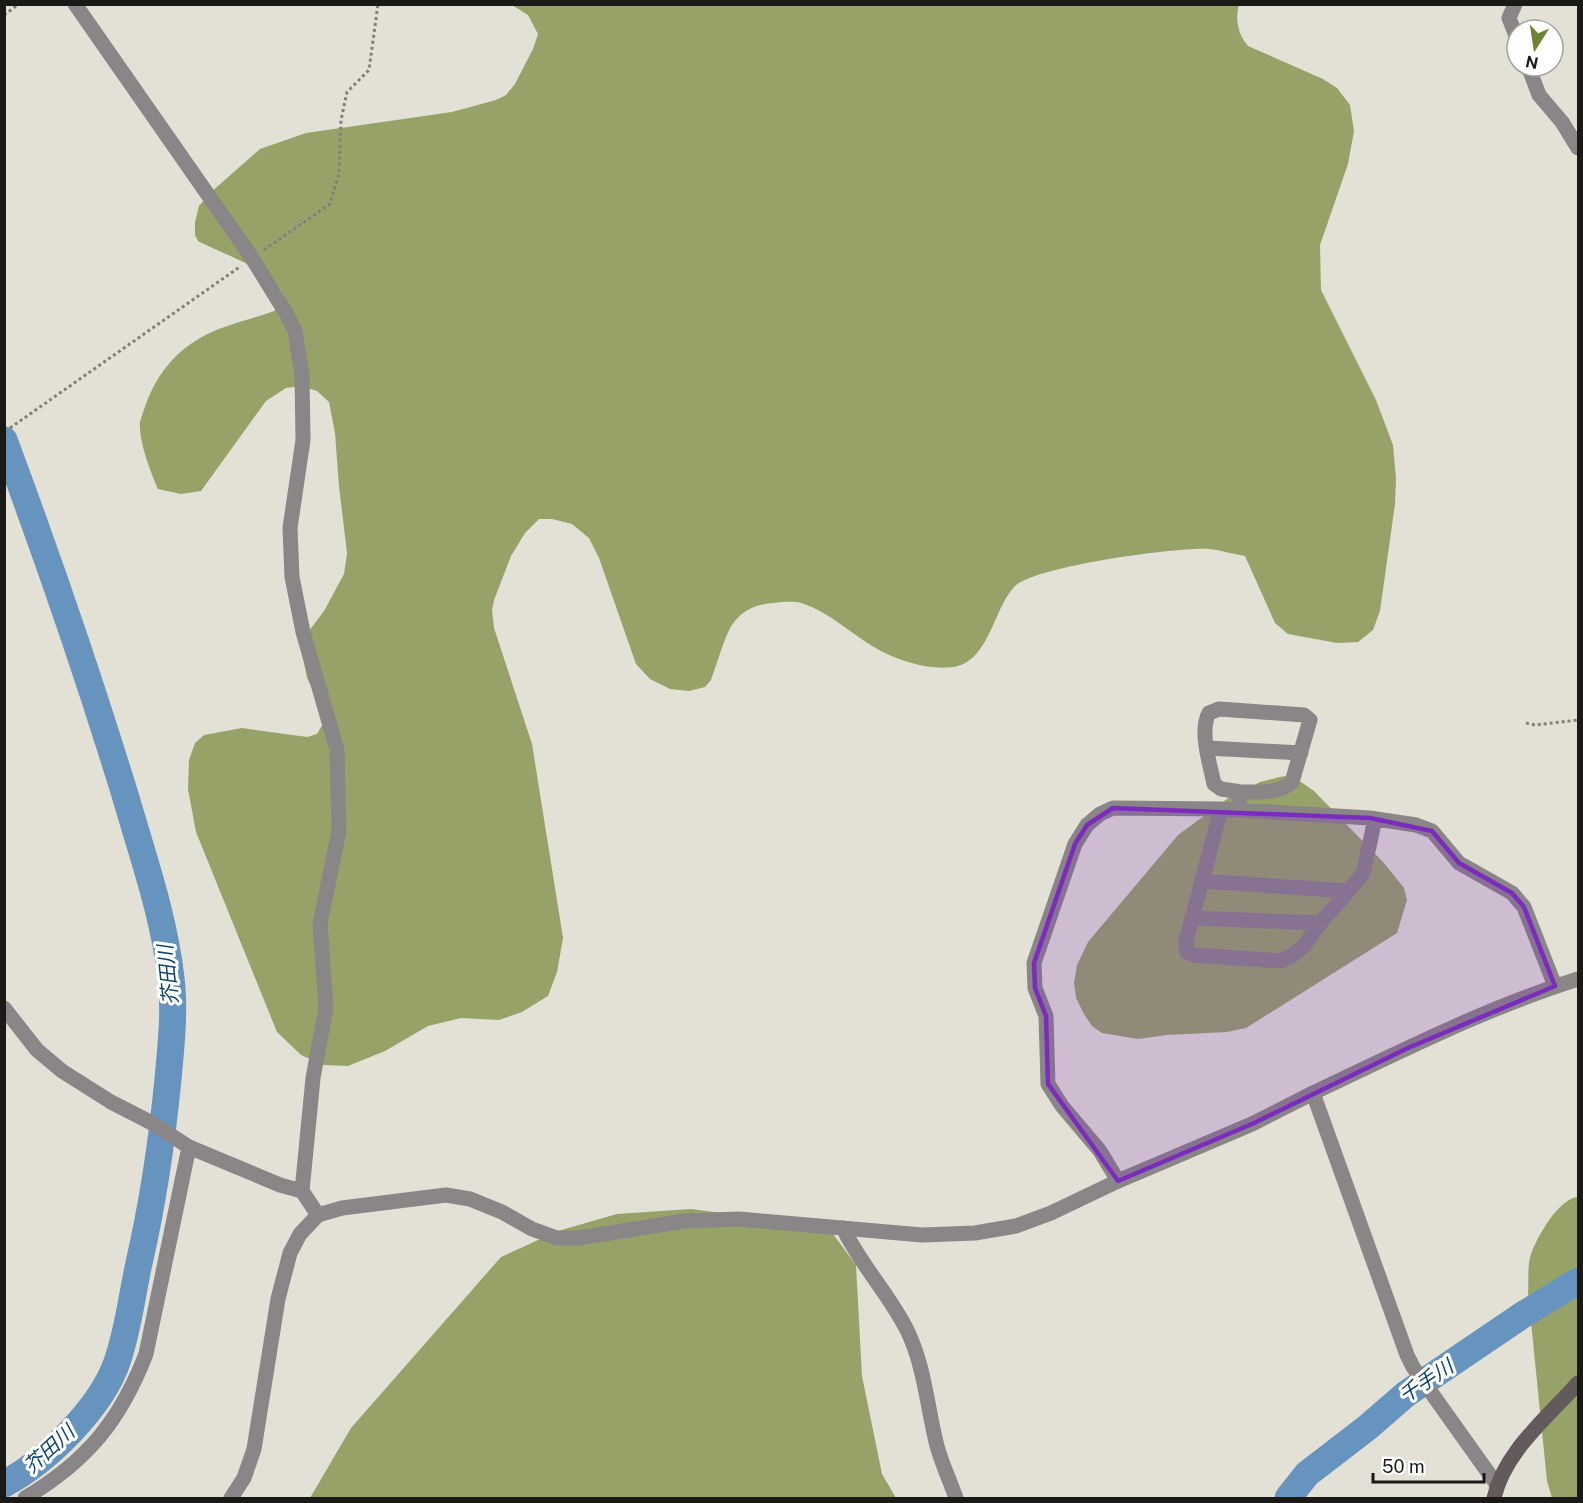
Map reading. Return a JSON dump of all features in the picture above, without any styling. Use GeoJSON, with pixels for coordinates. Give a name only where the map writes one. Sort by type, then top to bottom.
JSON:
{"type":"FeatureCollection","features":[{"type":"Feature","properties":{"kind":"main road"},"geometry":{"type":"LineString","coordinates":[[1496,1492],[1509,1463],[1527,1439],[1578,1383]]}},
{"type":"Feature","properties":{"kind":"street"},"geometry":{"type":"LineString","coordinates":[[75,4],[252,258],[295,331],[302,375],[303,440],[290,528],[292,577],[303,632],[337,750],[339,831],[320,924],[326,1008],[313,1078],[302,1191],[318,1215]]}},
{"type":"Feature","properties":{"kind":"street"},"geometry":{"type":"LineString","coordinates":[[1509,18],[1515,4]]}},
{"type":"Feature","properties":{"kind":"street"},"geometry":{"type":"LineString","coordinates":[[1533,78],[1539,95],[1562,122],[1578,148]]}},
{"type":"Feature","properties":{"kind":"street"},"geometry":{"type":"LineString","coordinates":[[1219,709],[1304,715],[1310,720],[1301,753],[1296,774],[1286,788],[1273,791],[1241,792],[1221,789],[1214,784],[1205,720],[1209,713],[1219,709]]}},
{"type":"Feature","properties":{"kind":"street"},"geometry":{"type":"LineString","coordinates":[[1208,748],[1301,753]]}},
{"type":"Feature","properties":{"kind":"street"},"geometry":{"type":"LineString","coordinates":[[1238,810],[1241,792]]}},
{"type":"Feature","properties":{"kind":"street"},"geometry":{"type":"LineString","coordinates":[[1118,1181],[1100,1152],[1062,1106],[1048,1084],[1046,1016],[1035,988],[1034,963],[1075,844],[1087,825],[1100,814],[1113,808],[1221,809],[1375,819],[1416,825],[1432,831],[1459,863],[1512,893],[1524,907],[1555,986]]}},
{"type":"Feature","properties":{"kind":"street"},"geometry":{"type":"LineString","coordinates":[[1221,809],[1186,941],[1187,952],[1194,955],[1281,961],[1293,955],[1304,946],[1362,874],[1375,819]]}},
{"type":"Feature","properties":{"kind":"street"},"geometry":{"type":"LineString","coordinates":[[1202,882],[1348,891]]}},
{"type":"Feature","properties":{"kind":"street"},"geometry":{"type":"LineString","coordinates":[[1192,918],[1320,924]]}},
{"type":"Feature","properties":{"kind":"street"},"geometry":{"type":"LineString","coordinates":[[231,1498],[244,1478],[254,1449],[278,1299],[290,1253],[300,1234],[318,1215],[342,1208],[446,1195],[470,1199],[502,1212],[532,1229],[557,1238],[579,1238],[684,1221],[739,1219],[922,1234],[985,1231],[1016,1226],[1051,1213],[1118,1181],[1252,1124],[1408,1047],[1504,1005],[1578,979]]}},
{"type":"Feature","properties":{"kind":"street"},"geometry":{"type":"LineString","coordinates":[[4,1008],[37,1050],[62,1071],[111,1102],[152,1123],[189,1147],[280,1185],[302,1191]]}},
{"type":"Feature","properties":{"kind":"street"},"geometry":{"type":"LineString","coordinates":[[1313,1094],[1407,1355],[1496,1492]]}},
{"type":"Feature","properties":{"kind":"street"},"geometry":{"type":"LineString","coordinates":[[26,1498],[52,1482],[80,1458],[111,1424],[134,1386],[146,1354],[189,1147]]}},
{"type":"Feature","properties":{"kind":"street"},"geometry":{"type":"LineString","coordinates":[[843,1228],[854,1251],[906,1330],[922,1370],[938,1447],[956,1498]]}},
{"type":"Feature","properties":{"kind":"path"},"geometry":{"type":"LineString","coordinates":[[4,15],[19,4]]}},
{"type":"Feature","properties":{"kind":"path"},"geometry":{"type":"LineString","coordinates":[[10,429],[330,204],[339,173],[341,120],[346,92],[369,69],[378,4]]}},
{"type":"Feature","properties":{"kind":"path"},"geometry":{"type":"LineString","coordinates":[[1526,723],[1535,725],[1578,720]]}},
{"type":"Feature","properties":{"kind":"highlighted area"},"geometry":{"type":"Polygon","coordinates":[[[1113,808],[1370,818],[1432,831],[1459,863],[1512,893],[1524,907],[1555,986],[1408,1048],[1252,1124],[1118,1181],[1048,1084],[1046,1016],[1035,988],[1034,963],[1075,844],[1087,825],[1113,808]]]}},
{"type":"Feature","properties":{"kind":"green space"},"geometry":{"type":"Polygon","coordinates":[[[512,5],[1239,5],[1238,27],[1248,46],[1323,79],[1337,88],[1350,105],[1354,131],[1348,164],[1320,245],[1321,290],[1376,400],[1393,445],[1396,479],[1395,504],[1380,611],[1373,630],[1358,642],[1337,643],[1288,634],[1275,623],[1245,556],[1209,549],[1168,551],[1076,565],[1027,579],[1014,587],[1007,597],[983,646],[975,656],[953,667],[926,666],[891,656],[823,612],[801,603],[761,605],[745,612],[732,625],[711,680],[705,687],[689,691],[670,689],[650,679],[636,664],[599,558],[589,538],[572,524],[552,519],[539,519],[525,533],[511,556],[492,610],[494,628],[532,744],[563,938],[557,972],[548,996],[522,1012],[499,1020],[461,1018],[428,1026],[385,1051],[348,1066],[324,1065],[301,1055],[277,1032],[196,832],[188,789],[189,760],[195,743],[204,735],[242,728],[307,737],[317,734],[324,722],[320,703],[307,678],[302,653],[309,631],[324,611],[344,574],[347,553],[335,433],[329,402],[317,391],[301,386],[286,388],[266,401],[201,491],[181,494],[158,489],[143,447],[140,422],[155,384],[167,366],[182,351],[209,333],[274,311],[285,299],[272,280],[261,272],[198,241],[195,235],[195,222],[199,206],[210,193],[260,149],[306,133],[452,112],[506,95],[515,84],[538,34],[528,15],[512,5]]]}},
{"type":"Feature","properties":{"kind":"green space"},"geometry":{"type":"Polygon","coordinates":[[[1284,776],[1298,780],[1314,791],[1384,863],[1404,888],[1407,900],[1397,933],[1246,1028],[1227,1032],[1138,1039],[1102,1033],[1092,1026],[1076,998],[1074,983],[1077,965],[1088,942],[1178,835],[1227,799],[1260,782],[1284,776]]]}},
{"type":"Feature","properties":{"kind":"green space"},"geometry":{"type":"Polygon","coordinates":[[[1578,1197],[1578,1498],[1552,1498],[1547,1481],[1528,1292],[1529,1268],[1534,1247],[1543,1229],[1563,1204],[1578,1197]]]}},
{"type":"Feature","properties":{"kind":"green space"},"geometry":{"type":"Polygon","coordinates":[[[691,1209],[768,1219],[833,1234],[856,1265],[862,1376],[882,1474],[896,1498],[310,1498],[351,1428],[501,1257],[558,1231],[617,1214],[691,1209]]]}},
{"type":"Feature","properties":{"kind":"waterway","name":"芥田川"},"geometry":{"type":"LineString","coordinates":[[4,440],[68,618],[126,798],[163,932],[173,1003],[163,1125],[149,1217],[117,1362],[99,1397],[71,1432],[38,1462],[4,1484]]}},
{"type":"Feature","properties":{"kind":"waterway","name":"千手川"},"geometry":{"type":"LineString","coordinates":[[1288,1498],[1307,1474],[1406,1394],[1524,1314],[1578,1281]]}}]}
